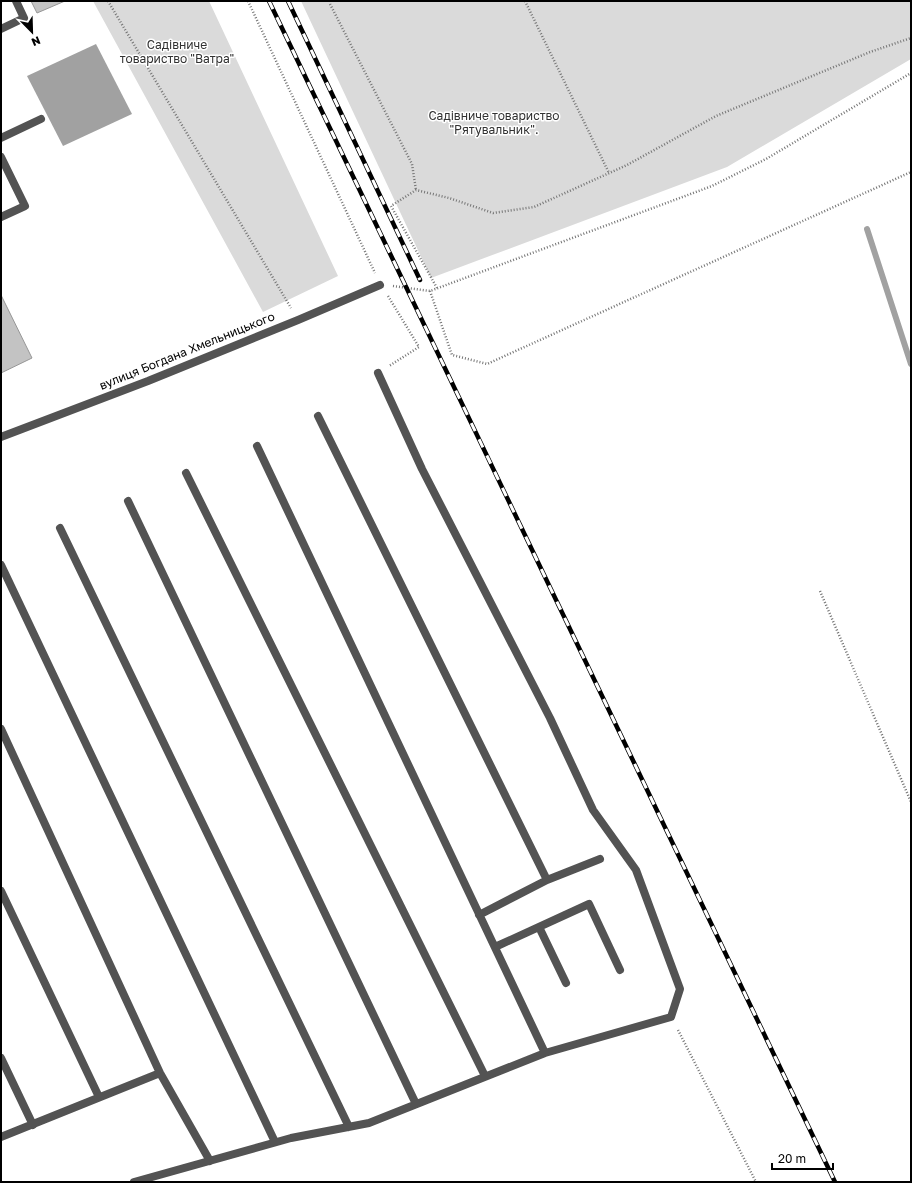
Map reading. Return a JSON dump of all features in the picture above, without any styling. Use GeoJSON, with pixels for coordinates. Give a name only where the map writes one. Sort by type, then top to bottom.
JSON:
{"type":"FeatureCollection","features":[{"type":"Feature","properties":{"kind":"lane"},"geometry":{"type":"LineString","coordinates":[[1,29],[24,18],[16,1]]}},
{"type":"Feature","properties":{"kind":"lane"},"geometry":{"type":"LineString","coordinates":[[1,138],[41,119]]}},
{"type":"Feature","properties":{"kind":"lane"},"geometry":{"type":"LineString","coordinates":[[1,157],[25,206],[1,217]]}},
{"type":"Feature","properties":{"kind":"lane","name":"вулиця Богдана Хмельницького"},"geometry":{"type":"LineString","coordinates":[[2,435],[148,381],[380,285]]}},
{"type":"Feature","properties":{"kind":"lane"},"geometry":{"type":"LineString","coordinates":[[134,1182],[275,1142],[369,1123],[545,1053],[671,1017],[680,989],[636,870],[593,810],[550,718],[422,469],[378,373]]}},
{"type":"Feature","properties":{"kind":"lane"},"geometry":{"type":"LineString","coordinates":[[318,416],[547,880]]}},
{"type":"Feature","properties":{"kind":"lane"},"geometry":{"type":"LineString","coordinates":[[257,446],[545,1053]]}},
{"type":"Feature","properties":{"kind":"lane"},"geometry":{"type":"LineString","coordinates":[[186,473],[485,1076]]}},
{"type":"Feature","properties":{"kind":"lane"},"geometry":{"type":"LineString","coordinates":[[128,501],[416,1104]]}},
{"type":"Feature","properties":{"kind":"lane"},"geometry":{"type":"LineString","coordinates":[[60,528],[349,1127]]}},
{"type":"Feature","properties":{"kind":"lane"},"geometry":{"type":"LineString","coordinates":[[1,565],[275,1142]]}},
{"type":"Feature","properties":{"kind":"lane"},"geometry":{"type":"LineString","coordinates":[[1,729],[160,1073],[210,1161]]}},
{"type":"Feature","properties":{"kind":"lane"},"geometry":{"type":"LineString","coordinates":[[479,915],[547,880],[600,859]]}},
{"type":"Feature","properties":{"kind":"lane"},"geometry":{"type":"LineString","coordinates":[[1,891],[99,1097]]}},
{"type":"Feature","properties":{"kind":"lane"},"geometry":{"type":"LineString","coordinates":[[495,948],[589,904],[620,970]]}},
{"type":"Feature","properties":{"kind":"lane"},"geometry":{"type":"LineString","coordinates":[[539,927],[566,983]]}},
{"type":"Feature","properties":{"kind":"lane"},"geometry":{"type":"LineString","coordinates":[[1,1058],[33,1124]]}},
{"type":"Feature","properties":{"kind":"lane"},"geometry":{"type":"LineString","coordinates":[[1,1137],[160,1073]]}},
{"type":"Feature","properties":{"kind":"path"},"geometry":{"type":"LineString","coordinates":[[108,1],[298,320]]}},
{"type":"Feature","properties":{"kind":"path"},"geometry":{"type":"LineString","coordinates":[[248,1],[380,285],[419,346],[378,373]]}},
{"type":"Feature","properties":{"kind":"path"},"geometry":{"type":"LineString","coordinates":[[525,1],[609,173]]}},
{"type":"Feature","properties":{"kind":"path"},"geometry":{"type":"LineString","coordinates":[[330,4],[412,164],[416,190]]}},
{"type":"Feature","properties":{"kind":"path"},"geometry":{"type":"LineString","coordinates":[[437,288],[391,206],[416,190],[449,198],[493,214],[534,208],[626,165],[716,116],[870,52],[911,38]]}},
{"type":"Feature","properties":{"kind":"path"},"geometry":{"type":"LineString","coordinates":[[392,286],[430,291],[712,186],[766,159],[911,72]]}},
{"type":"Feature","properties":{"kind":"path"},"geometry":{"type":"LineString","coordinates":[[430,291],[452,355],[487,364],[911,172]]}},
{"type":"Feature","properties":{"kind":"path"},"geometry":{"type":"LineString","coordinates":[[820,591],[911,802]]}},
{"type":"Feature","properties":{"kind":"path"},"geometry":{"type":"LineString","coordinates":[[671,1017],[756,1182]]}},
{"type":"Feature","properties":{"kind":"green space","name":"Садівниче товариство \"Ватра\""},"geometry":{"type":"Polygon","coordinates":[[[93,1],[209,1],[338,276],[263,312],[93,1]]]}},
{"type":"Feature","properties":{"kind":"green space","name":"Садівниче товариство \"Рятувальник\"."},"geometry":{"type":"Polygon","coordinates":[[[301,1],[911,1],[911,59],[727,167],[431,278],[301,1]]]}},
{"type":"Feature","properties":{"kind":"shaded area"},"geometry":{"type":"Polygon","coordinates":[[[96,44],[132,114],[63,146],[27,76],[96,44]]]}},
{"type":"Feature","properties":{"kind":"building"},"geometry":{"type":"Polygon","coordinates":[[[31,1],[65,1],[37,13],[31,1]]]}},
{"type":"Feature","properties":{"kind":"building"},"geometry":{"type":"Polygon","coordinates":[[[1,295],[32,358],[1,373],[1,295]]]}},
{"type":"Feature","properties":{"kind":"waterway"},"geometry":{"type":"LineString","coordinates":[[867,229],[911,364]]}},
{"type":"Feature","properties":{"kind":"railway"},"geometry":{"type":"LineString","coordinates":[[269,1],[835,1182]]}},
{"type":"Feature","properties":{"kind":"railway"},"geometry":{"type":"LineString","coordinates":[[288,1],[420,280]]}}]}
